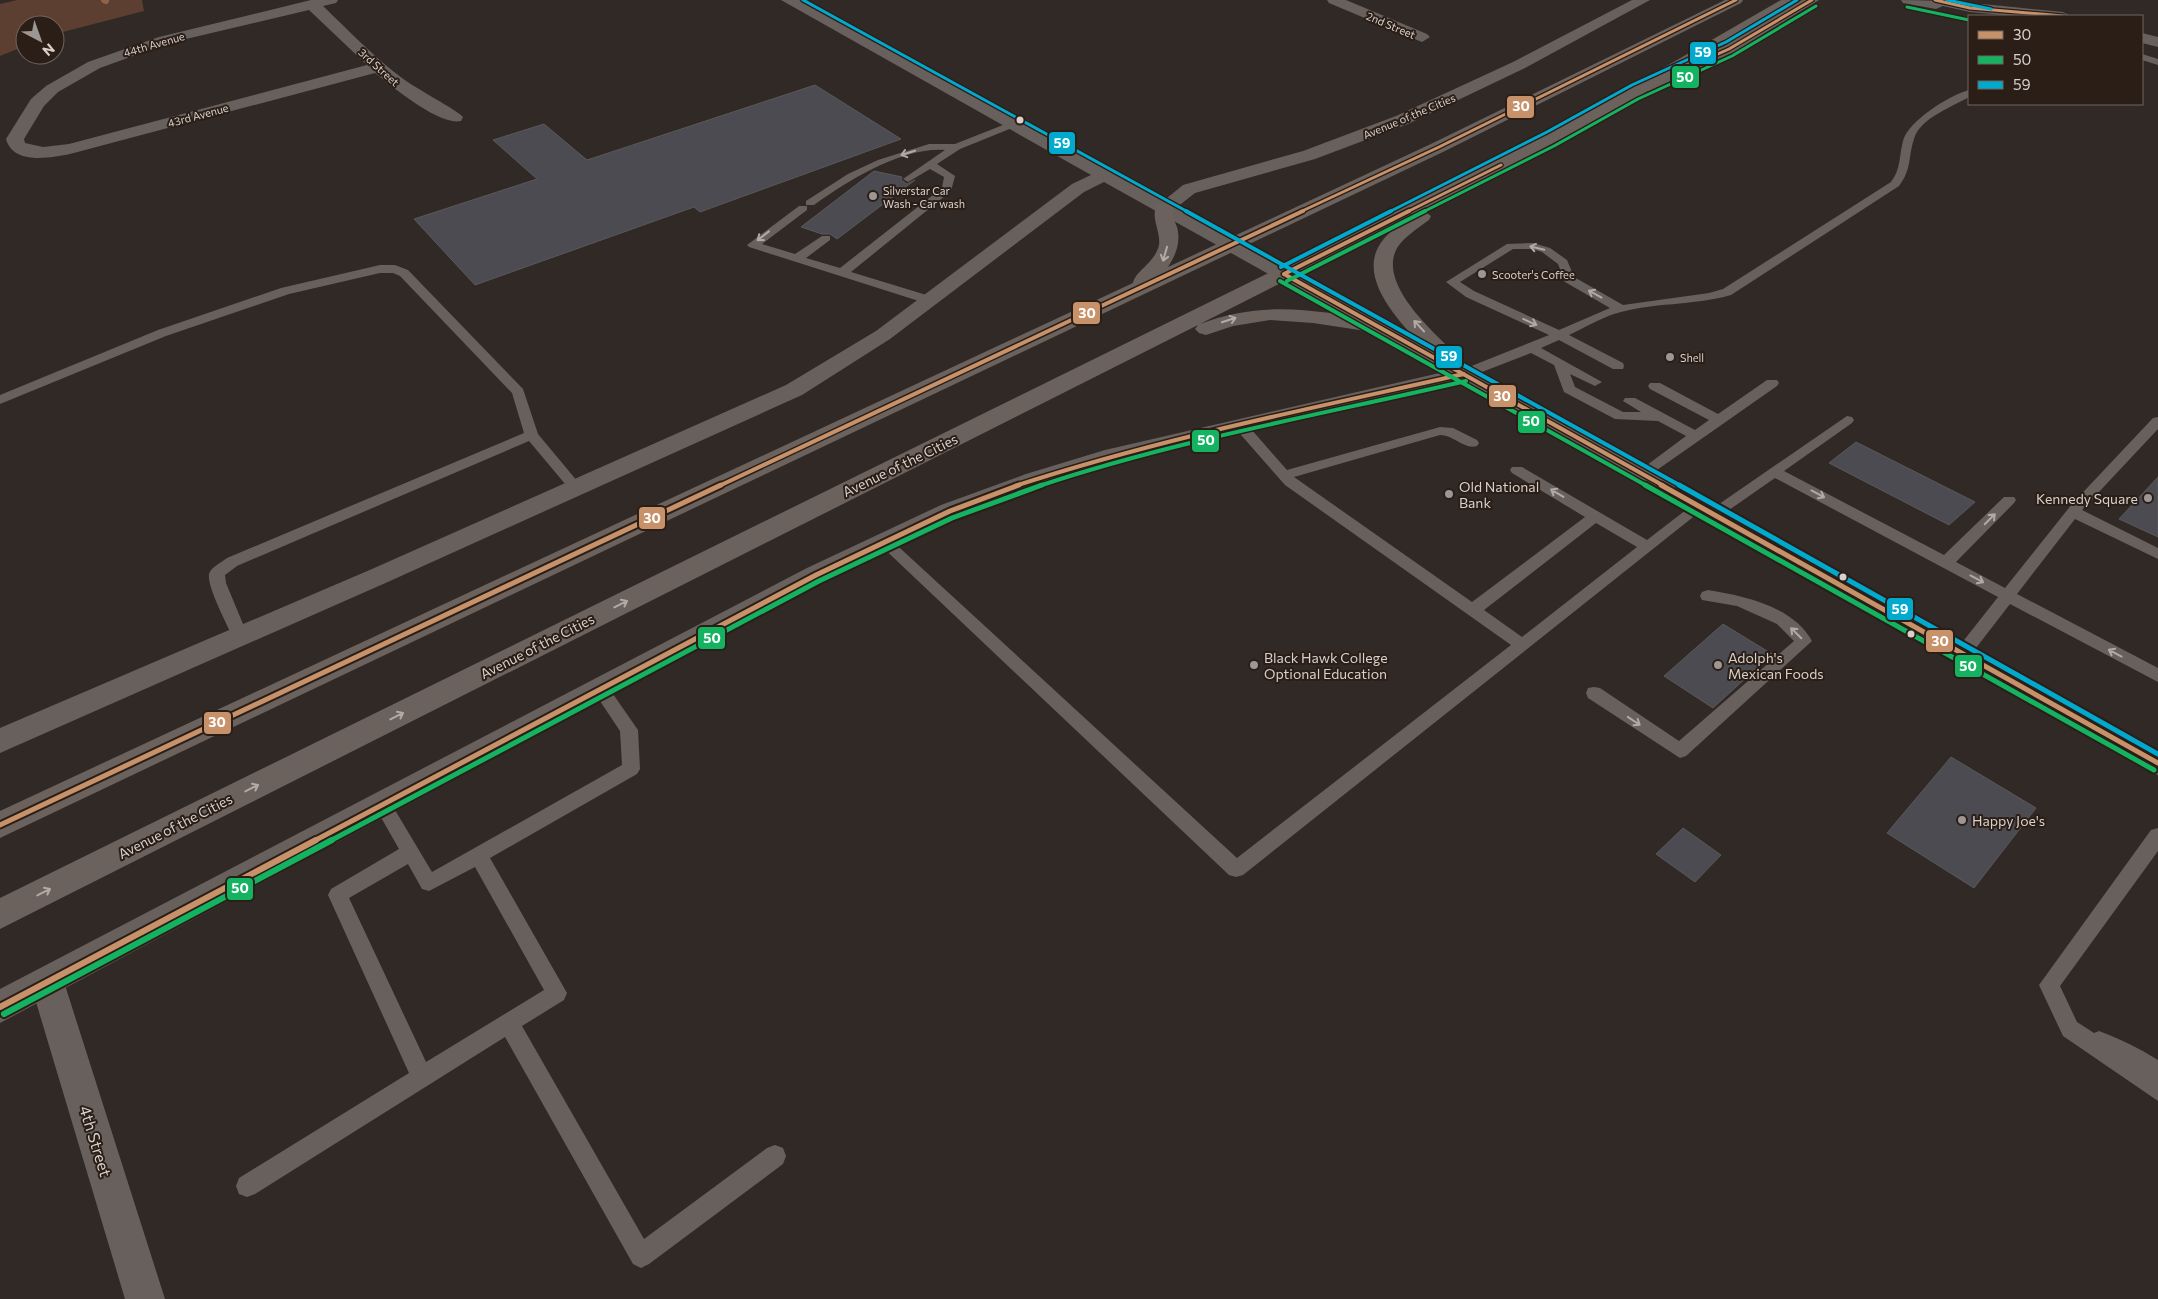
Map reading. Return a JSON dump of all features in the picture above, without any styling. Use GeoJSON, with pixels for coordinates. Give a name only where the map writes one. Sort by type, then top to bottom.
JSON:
{"type":"FeatureCollection","features":[{"type":"Feature","properties":{"kind":"main road"},"geometry":{"type":"LineString","coordinates":[[0,825],[1528,105],[1736,0]]}},
{"type":"Feature","properties":{"kind":"main road","name":"Avenue of the Cities"},"geometry":{"type":"LineString","coordinates":[[0,914],[1477,177],[1634,92],[1791,0]]}},
{"type":"Feature","properties":{"kind":"main road"},"geometry":{"type":"LineString","coordinates":[[1464,374],[1404,310],[1386,285],[1383,274],[1386,250],[1396,238],[1423,214],[1477,177]]}},
{"type":"Feature","properties":{"kind":"main road"},"geometry":{"type":"LineString","coordinates":[[1128,293],[1153,273],[1166,255],[1169,233],[1163,212],[1164,207]]}},
{"type":"Feature","properties":{"kind":"main road"},"geometry":{"type":"LineString","coordinates":[[724,552],[945,458],[1212,326],[1230,319],[1260,314],[1285,314],[1378,327]]}},
{"type":"Feature","properties":{"kind":"street","name":"44th Avenue"},"geometry":{"type":"LineString","coordinates":[[17,146],[15,139],[37,103],[52,89],[94,65],[139,47],[277,5],[312,4],[331,0]]}},
{"type":"Feature","properties":{"kind":"street"},"geometry":{"type":"LineString","coordinates":[[789,0],[1464,374],[2158,764]]}},
{"type":"Feature","properties":{"kind":"street","name":"2nd Street"},"geometry":{"type":"LineString","coordinates":[[1334,0],[1422,37]]}},
{"type":"Feature","properties":{"kind":"street","name":"Avenue of the Cities"},"geometry":{"type":"LineString","coordinates":[[1164,207],[1189,189],[1309,155],[1402,120],[1519,65],[1643,0]]}},
{"type":"Feature","properties":{"kind":"street"},"geometry":{"type":"LineString","coordinates":[[1634,92],[1729,49],[1812,0]]}},
{"type":"Feature","properties":{"kind":"street"},"geometry":{"type":"LineString","coordinates":[[1908,0],[1935,3],[1986,15]]}},
{"type":"Feature","properties":{"kind":"street"},"geometry":{"type":"LineString","coordinates":[[1915,0],[1970,8],[2051,15]]}},
{"type":"Feature","properties":{"kind":"street"},"geometry":{"type":"LineString","coordinates":[[1966,0],[2064,15]]}},
{"type":"Feature","properties":{"kind":"street","name":"3rd Street"},"geometry":{"type":"LineString","coordinates":[[312,4],[378,67],[409,93],[456,117]]}},
{"type":"Feature","properties":{"kind":"street"},"geometry":{"type":"LineString","coordinates":[[2143,30],[2158,33]]}},
{"type":"Feature","properties":{"kind":"street"},"geometry":{"type":"LineString","coordinates":[[2143,38],[2158,42]]}},
{"type":"Feature","properties":{"kind":"street","name":"43rd Avenue"},"geometry":{"type":"LineString","coordinates":[[17,146],[25,151],[38,153],[70,149],[378,67]]}},
{"type":"Feature","properties":{"kind":"street"},"geometry":{"type":"LineString","coordinates":[[0,741],[794,390],[883,335],[1078,188],[1105,175]]}},
{"type":"Feature","properties":{"kind":"street"},"geometry":{"type":"LineString","coordinates":[[0,1007],[600,689],[884,542],[978,500],[1047,475],[1105,457],[1239,424],[1464,374]]}},
{"type":"Feature","properties":{"kind":"street","name":"4th Street"},"geometry":{"type":"LineString","coordinates":[[47,982],[145,1299]]}},
{"type":"Feature","properties":{"kind":"lane"},"geometry":{"type":"LineString","coordinates":[[2143,57],[2158,62]]}},
{"type":"Feature","properties":{"kind":"lane"},"geometry":{"type":"LineString","coordinates":[[1464,374],[1531,348],[1559,334],[1621,309],[1710,297],[1727,292],[1895,184],[1903,175],[1912,132],[1920,124],[1968,94]]}},
{"type":"Feature","properties":{"kind":"lane"},"geometry":{"type":"LineString","coordinates":[[908,179],[956,147],[1013,124]]}},
{"type":"Feature","properties":{"kind":"lane"},"geometry":{"type":"LineString","coordinates":[[929,300],[753,245],[842,179],[888,159],[930,146],[956,147]]}},
{"type":"Feature","properties":{"kind":"lane"},"geometry":{"type":"LineString","coordinates":[[843,272],[947,189],[950,176],[930,164]]}},
{"type":"Feature","properties":{"kind":"lane"},"geometry":{"type":"LineString","coordinates":[[798,258],[826,238]]}},
{"type":"Feature","properties":{"kind":"lane"},"geometry":{"type":"LineString","coordinates":[[1618,366],[1559,334],[1470,294],[1452,282],[1512,246],[1533,246],[1546,250],[1563,262],[1569,279],[1621,309]]}},
{"type":"Feature","properties":{"kind":"lane"},"geometry":{"type":"LineString","coordinates":[[0,400],[162,333],[285,291],[380,269],[395,269],[404,273],[518,392],[531,434],[576,488]]}},
{"type":"Feature","properties":{"kind":"lane"},"geometry":{"type":"LineString","coordinates":[[1531,348],[1595,382]]}},
{"type":"Feature","properties":{"kind":"lane"},"geometry":{"type":"LineString","coordinates":[[1560,364],[1569,389],[1620,416],[1660,417]]}},
{"type":"Feature","properties":{"kind":"lane"},"geometry":{"type":"LineString","coordinates":[[1642,474],[1772,383]]}},
{"type":"Feature","properties":{"kind":"lane"},"geometry":{"type":"LineString","coordinates":[[1655,386],[1719,420]]}},
{"type":"Feature","properties":{"kind":"lane"},"geometry":{"type":"LineString","coordinates":[[1630,401],[1696,436]]}},
{"type":"Feature","properties":{"kind":"lane"},"geometry":{"type":"LineString","coordinates":[[884,542],[1236,869],[1648,547],[1707,510],[1775,472],[1847,420]]}},
{"type":"Feature","properties":{"kind":"lane"},"geometry":{"type":"LineString","coordinates":[[1963,653],[2073,512],[2158,421]]}},
{"type":"Feature","properties":{"kind":"lane"},"geometry":{"type":"LineString","coordinates":[[1239,424],[1290,482],[1522,645]]}},
{"type":"Feature","properties":{"kind":"lane"},"geometry":{"type":"LineString","coordinates":[[1284,475],[1440,431],[1448,431],[1472,443]]}},
{"type":"Feature","properties":{"kind":"lane"},"geometry":{"type":"LineString","coordinates":[[240,636],[218,584],[217,573],[232,562],[531,434]]}},
{"type":"Feature","properties":{"kind":"lane"},"geometry":{"type":"LineString","coordinates":[[1517,470],[1648,547]]}},
{"type":"Feature","properties":{"kind":"lane"},"geometry":{"type":"LineString","coordinates":[[1775,472],[2158,676]]}},
{"type":"Feature","properties":{"kind":"lane"},"geometry":{"type":"LineString","coordinates":[[1946,562],[2009,500]]}},
{"type":"Feature","properties":{"kind":"lane"},"geometry":{"type":"LineString","coordinates":[[2073,512],[2158,554]]}},
{"type":"Feature","properties":{"kind":"lane"},"geometry":{"type":"LineString","coordinates":[[1473,610],[1596,516]]}},
{"type":"Feature","properties":{"kind":"lane"},"geometry":{"type":"LineString","coordinates":[[1594,693],[1680,751],[1804,640],[1783,620],[1740,600],[1708,596]]}},
{"type":"Feature","properties":{"kind":"lane"},"geometry":{"type":"LineString","coordinates":[[383,805],[429,883],[631,769],[629,730],[600,689]]}},
{"type":"Feature","properties":{"kind":"lane"},"geometry":{"type":"LineString","coordinates":[[2157,840],[2049,985],[2070,1029],[2158,1090]]}},
{"type":"Feature","properties":{"kind":"lane"},"geometry":{"type":"LineString","coordinates":[[410,852],[338,895],[422,1077]]}},
{"type":"Feature","properties":{"kind":"lane"},"geometry":{"type":"LineString","coordinates":[[247,1186],[557,993],[478,855]]}},
{"type":"Feature","properties":{"kind":"lane"},"geometry":{"type":"LineString","coordinates":[[508,1023],[641,1256],[775,1156]]}},
{"type":"Feature","properties":{"kind":"lane"},"geometry":{"type":"LineString","coordinates":[[2070,1029],[2130,1054],[2158,1072]]}},
{"type":"Feature","properties":{"kind":"shaded area"},"geometry":{"type":"Polygon","coordinates":[[[17,0],[142,0],[144,11],[65,31],[65,15],[15,15],[15,50],[0,56],[0,4],[17,0]]]}},
{"type":"Feature","properties":{"kind":"building"},"geometry":{"type":"Polygon","coordinates":[[[815,85],[901,139],[700,212],[694,207],[475,285],[414,219],[537,179],[493,140],[544,124],[587,160],[815,85]]]}},
{"type":"Feature","properties":{"kind":"building","name":"Silverstar Car Wash - Car wash"},"geometry":{"type":"Polygon","coordinates":[[[874,171],[902,177],[901,180],[907,184],[915,180],[837,239],[830,234],[822,234],[801,227],[874,171]]]}},
{"type":"Feature","properties":{"kind":"building"},"geometry":{"type":"Polygon","coordinates":[[[1856,442],[1975,502],[1949,525],[1829,463],[1856,442]]]}},
{"type":"Feature","properties":{"kind":"building","name":"Kennedy Square"},"geometry":{"type":"Polygon","coordinates":[[[2158,477],[2158,537],[2119,519],[2158,477]]]}},
{"type":"Feature","properties":{"kind":"building","name":"Adolph's Mexican Foods"},"geometry":{"type":"Polygon","coordinates":[[[1723,624],[1772,654],[1713,708],[1664,676],[1723,624]]]}},
{"type":"Feature","properties":{"kind":"building","name":"Happy Joe's"},"geometry":{"type":"Polygon","coordinates":[[[1951,757],[2036,808],[1974,888],[1887,833],[1951,757]]]}},
{"type":"Feature","properties":{"kind":"building"},"geometry":{"type":"Polygon","coordinates":[[[1683,828],[1721,855],[1695,882],[1656,854],[1683,828]]]}},
{"type":"Feature","properties":{"kind":"transit line","name":"59"},"geometry":{"type":"LineString","coordinates":[[803,0],[1504,387],[2158,754]]}},
{"type":"Feature","properties":{"kind":"transit line","name":"30"},"geometry":{"type":"LineString","coordinates":[[0,825],[1439,147],[1736,0]]}},
{"type":"Feature","properties":{"kind":"transit line","name":"59"},"geometry":{"type":"LineString","coordinates":[[1281,267],[1547,132],[1632,85],[1726,42],[1797,0]]}},
{"type":"Feature","properties":{"kind":"transit line","name":"30"},"geometry":{"type":"LineString","coordinates":[[1698,63],[1729,49],[1812,0]]}},
{"type":"Feature","properties":{"kind":"transit line","name":"30"},"geometry":{"type":"LineString","coordinates":[[1935,0],[1970,8],[2051,15]]}},
{"type":"Feature","properties":{"kind":"transit line","name":"59"},"geometry":{"type":"LineString","coordinates":[[1947,0],[1991,9]]}},
{"type":"Feature","properties":{"kind":"transit line","name":"50"},"geometry":{"type":"LineString","coordinates":[[1287,281],[1554,146],[1638,99],[1732,56],[1816,6]]}},
{"type":"Feature","properties":{"kind":"transit line","name":"50"},"geometry":{"type":"LineString","coordinates":[[1907,7],[1968,20]]}},
{"type":"Feature","properties":{"kind":"transit line","name":"30"},"geometry":{"type":"LineString","coordinates":[[1284,274],[1501,165]]}},
{"type":"Feature","properties":{"kind":"transit line","name":"30"},"geometry":{"type":"LineString","coordinates":[[1284,274],[2158,763]]}},
{"type":"Feature","properties":{"kind":"transit line","name":"50"},"geometry":{"type":"LineString","coordinates":[[1280,281],[2154,770]]}},
{"type":"Feature","properties":{"kind":"transit line","name":"30"},"geometry":{"type":"LineString","coordinates":[[0,1007],[816,575],[950,511],[995,493],[1074,467],[1194,435],[1464,374]]}},
{"type":"Feature","properties":{"kind":"transit line","name":"50"},"geometry":{"type":"LineString","coordinates":[[4,1014],[819,581],[952,518],[998,500],[1076,474],[1195,443],[1466,381]]}},
{"type":"Feature","properties":{"kind":"place","name":"Silverstar Car Wash - Car wash"},"geometry":{"type":"Point","coordinates":[873,196]}},
{"type":"Feature","properties":{"kind":"place","name":"Scooter's Coffee"},"geometry":{"type":"Point","coordinates":[1482,274]}},
{"type":"Feature","properties":{"kind":"place","name":"Shell"},"geometry":{"type":"Point","coordinates":[1670,357]}},
{"type":"Feature","properties":{"kind":"place","name":"Old National Bank"},"geometry":{"type":"Point","coordinates":[1449,494]}},
{"type":"Feature","properties":{"kind":"place","name":"Kennedy Square"},"geometry":{"type":"Point","coordinates":[2148,498]}},
{"type":"Feature","properties":{"kind":"place","name":"Black Hawk College Optional Education"},"geometry":{"type":"Point","coordinates":[1254,665]}},
{"type":"Feature","properties":{"kind":"place","name":"Adolph's Mexican Foods"},"geometry":{"type":"Point","coordinates":[1718,665]}},
{"type":"Feature","properties":{"kind":"place","name":"Happy Joe's"},"geometry":{"type":"Point","coordinates":[1962,820]}}]}
